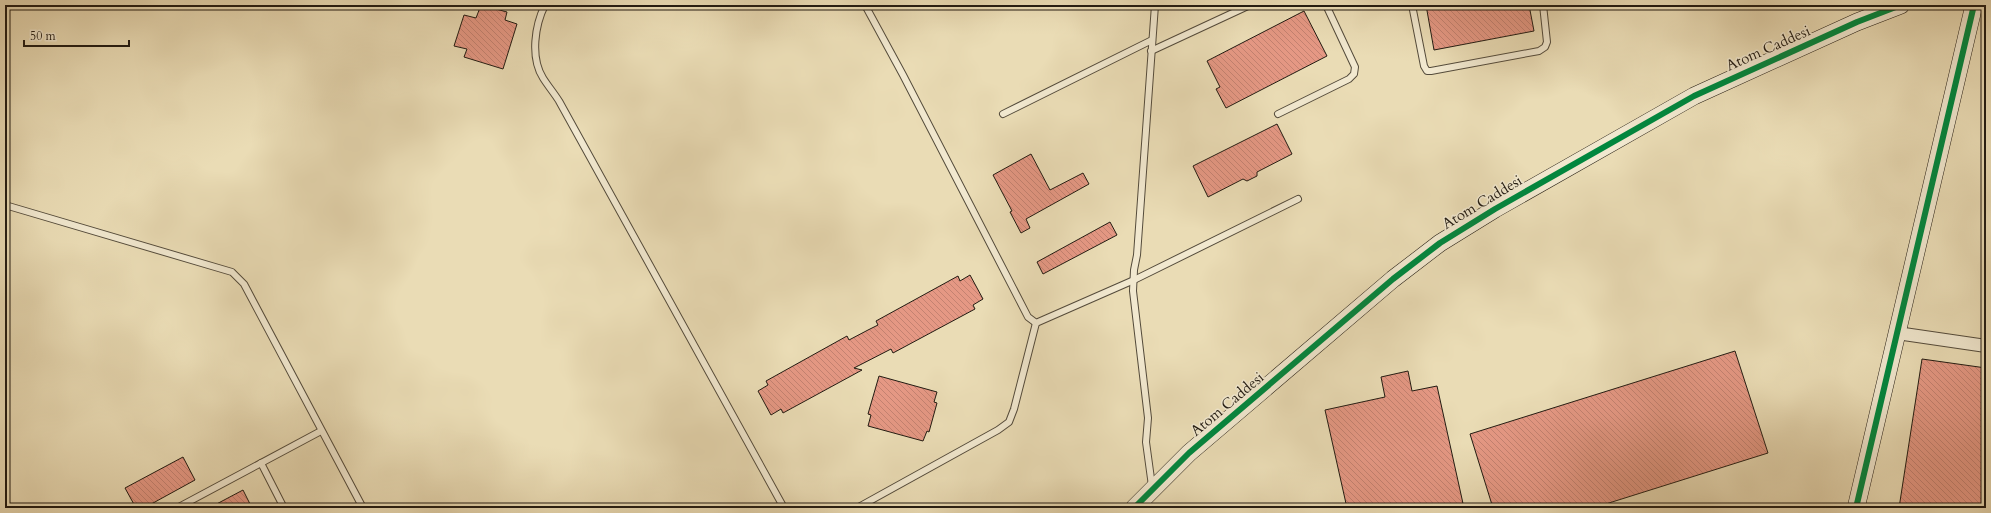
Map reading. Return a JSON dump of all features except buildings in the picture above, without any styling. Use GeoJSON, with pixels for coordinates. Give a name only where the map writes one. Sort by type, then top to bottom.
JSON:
{"type":"FeatureCollection","features":[{"type":"Feature","properties":{"kind":"street","name":"Atom Caddesi"},"geometry":{"type":"LineString","coordinates":[[1144,500],[1189,453],[1393,279],[1440,243],[1495,209],[1694,96],[1857,22],[1901,5]]}},
{"type":"Feature","properties":{"kind":"street"},"geometry":{"type":"LineString","coordinates":[[1856,508],[1974,5]]}},
{"type":"Feature","properties":{"kind":"street"},"geometry":{"type":"LineString","coordinates":[[1897,333],[1986,346]]}},
{"type":"Feature","properties":{"kind":"lane"},"geometry":{"type":"LineString","coordinates":[[545,5],[537,27],[536,52],[542,77],[559,101],[784,508]]}},
{"type":"Feature","properties":{"kind":"lane"},"geometry":{"type":"LineString","coordinates":[[865,5],[903,75],[1028,317],[1036,323]]}},
{"type":"Feature","properties":{"kind":"lane"},"geometry":{"type":"LineString","coordinates":[[1144,500],[1148,418],[1133,291],[1138,255],[1155,5]]}},
{"type":"Feature","properties":{"kind":"lane"},"geometry":{"type":"LineString","coordinates":[[1151,51],[1250,5]]}},
{"type":"Feature","properties":{"kind":"lane"},"geometry":{"type":"LineString","coordinates":[[1278,114],[1349,79],[1354,74],[1355,68],[1326,5]]}},
{"type":"Feature","properties":{"kind":"lane"},"geometry":{"type":"LineString","coordinates":[[1412,5],[1424,66],[1427,71],[1431,71],[1539,50],[1545,47],[1547,42],[1543,5]]}},
{"type":"Feature","properties":{"kind":"lane"},"geometry":{"type":"LineString","coordinates":[[1003,114],[1152,40]]}},
{"type":"Feature","properties":{"kind":"lane"},"geometry":{"type":"LineString","coordinates":[[1036,323],[1134,280],[1298,199]]}},
{"type":"Feature","properties":{"kind":"lane"},"geometry":{"type":"LineString","coordinates":[[5,205],[232,272],[244,284],[363,508]]}},
{"type":"Feature","properties":{"kind":"lane"},"geometry":{"type":"LineString","coordinates":[[857,508],[998,430],[1009,422],[1012,417],[1036,323]]}},
{"type":"Feature","properties":{"kind":"lane"},"geometry":{"type":"LineString","coordinates":[[177,508],[321,431]]}},
{"type":"Feature","properties":{"kind":"lane"},"geometry":{"type":"LineString","coordinates":[[261,463],[284,508]]}},
{"type":"Feature","properties":{"kind":"cycle path"},"geometry":{"type":"LineString","coordinates":[[1134,508],[1189,453],[1393,279],[1440,243],[1495,209],[1694,96],[1857,22],[1901,5]]}},
{"type":"Feature","properties":{"kind":"cycle path"},"geometry":{"type":"LineString","coordinates":[[1856,508],[1974,5]]}}]}
